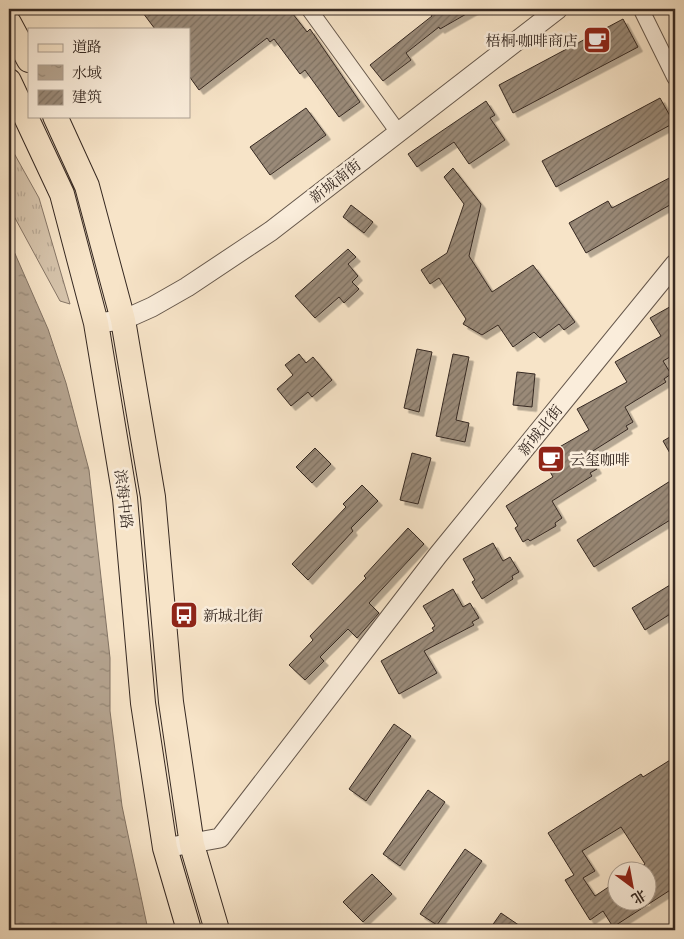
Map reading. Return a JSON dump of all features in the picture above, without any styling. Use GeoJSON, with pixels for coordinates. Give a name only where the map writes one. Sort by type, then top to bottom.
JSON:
{"type":"FeatureCollection","features":[{"type":"Feature","properties":{"kind":"main road"},"geometry":{"type":"LineString","coordinates":[[9,22],[28,58]]}},
{"type":"Feature","properties":{"kind":"main road","name":"滨海中路"},"geometry":{"type":"LineString","coordinates":[[9,81],[62,194],[96,323],[125,498],[143,703],[165,848],[189,930]]}},
{"type":"Feature","properties":{"kind":"main road","name":"滨海中路"},"geometry":{"type":"LineString","coordinates":[[56,118],[87,186],[122,320],[153,497],[171,702],[192,844],[217,930]]}},
{"type":"Feature","properties":{"kind":"street"},"geometry":{"type":"LineString","coordinates":[[309,9],[398,132]]}},
{"type":"Feature","properties":{"kind":"street","name":"新城南街"},"geometry":{"type":"LineString","coordinates":[[96,323],[122,320],[187,287],[271,231],[558,9]]}},
{"type":"Feature","properties":{"kind":"street"},"geometry":{"type":"LineString","coordinates":[[641,9],[675,78]]}},
{"type":"Feature","properties":{"kind":"street","name":"新城北街"},"geometry":{"type":"LineString","coordinates":[[165,848],[220,838],[438,555],[675,264]]}},
{"type":"Feature","properties":{"kind":"green space"},"geometry":{"type":"Polygon","coordinates":[[[9,135],[10,146],[39,198],[70,304],[60,301],[9,207],[9,135]]]}},
{"type":"Feature","properties":{"kind":"water"},"geometry":{"type":"Polygon","coordinates":[[[9,240],[48,329],[66,383],[89,470],[110,658],[110,711],[122,806],[148,930],[9,930],[9,240]]]}},
{"type":"Feature","properties":{"kind":"building"},"geometry":{"type":"Polygon","coordinates":[[[140,9],[289,9],[307,32],[310,29],[360,102],[339,117],[305,70],[300,74],[274,39],[270,42],[267,38],[199,90],[190,77],[190,28],[154,28],[140,9]]]}},
{"type":"Feature","properties":{"kind":"building"},"geometry":{"type":"Polygon","coordinates":[[[428,9],[475,9],[440,29],[439,27],[406,53],[411,60],[383,81],[370,65],[432,16],[428,9]]]}},
{"type":"Feature","properties":{"kind":"building"},"geometry":{"type":"Polygon","coordinates":[[[623,19],[638,47],[513,113],[499,85],[623,19]]]}},
{"type":"Feature","properties":{"kind":"building"},"geometry":{"type":"Polygon","coordinates":[[[660,98],[674,123],[556,187],[542,161],[660,98]]]}},
{"type":"Feature","properties":{"kind":"building"},"geometry":{"type":"Polygon","coordinates":[[[486,101],[495,115],[490,118],[505,140],[469,164],[454,142],[417,167],[408,154],[486,101]]]}},
{"type":"Feature","properties":{"kind":"building"},"geometry":{"type":"Polygon","coordinates":[[[306,108],[326,135],[270,175],[250,147],[306,108]]]}},
{"type":"Feature","properties":{"kind":"building"},"geometry":{"type":"Polygon","coordinates":[[[453,168],[481,204],[469,256],[492,292],[533,265],[575,322],[564,330],[559,324],[540,338],[534,332],[513,347],[498,325],[482,335],[463,324],[466,319],[439,278],[430,284],[421,270],[447,253],[464,204],[444,177],[453,168]]]}},
{"type":"Feature","properties":{"kind":"building"},"geometry":{"type":"Polygon","coordinates":[[[675,175],[675,202],[586,253],[569,223],[608,201],[612,208],[675,175]]]}},
{"type":"Feature","properties":{"kind":"building"},"geometry":{"type":"Polygon","coordinates":[[[351,205],[373,222],[364,233],[343,217],[351,205]]]}},
{"type":"Feature","properties":{"kind":"building"},"geometry":{"type":"Polygon","coordinates":[[[348,249],[356,257],[348,264],[358,276],[352,282],[359,289],[344,303],[339,297],[315,318],[295,296],[348,249]]]}},
{"type":"Feature","properties":{"kind":"building"},"geometry":{"type":"Polygon","coordinates":[[[675,304],[675,354],[663,361],[671,374],[664,379],[666,382],[625,407],[633,422],[626,426],[628,429],[588,454],[597,469],[590,473],[592,476],[552,501],[562,518],[555,523],[556,526],[530,541],[528,539],[523,542],[515,528],[518,526],[506,506],[553,477],[542,457],[589,430],[577,409],[627,382],[615,362],[661,336],[650,318],[675,304]]]}},
{"type":"Feature","properties":{"kind":"building"},"geometry":{"type":"Polygon","coordinates":[[[417,349],[432,352],[419,412],[404,408],[417,349]]]}},
{"type":"Feature","properties":{"kind":"building"},"geometry":{"type":"Polygon","coordinates":[[[299,354],[306,363],[313,357],[332,380],[312,397],[308,392],[291,406],[277,389],[293,375],[285,365],[299,354]]]}},
{"type":"Feature","properties":{"kind":"building"},"geometry":{"type":"Polygon","coordinates":[[[453,354],[469,357],[456,420],[469,423],[465,442],[436,436],[453,354]]]}},
{"type":"Feature","properties":{"kind":"building"},"geometry":{"type":"Polygon","coordinates":[[[517,372],[535,374],[532,407],[513,405],[517,372]]]}},
{"type":"Feature","properties":{"kind":"building"},"geometry":{"type":"Polygon","coordinates":[[[675,434],[675,462],[663,441],[675,434]]]}},
{"type":"Feature","properties":{"kind":"building"},"geometry":{"type":"Polygon","coordinates":[[[315,448],[331,464],[312,483],[296,467],[315,448]]]}},
{"type":"Feature","properties":{"kind":"building"},"geometry":{"type":"Polygon","coordinates":[[[412,453],[431,458],[418,504],[400,500],[412,453]]]}},
{"type":"Feature","properties":{"kind":"building"},"geometry":{"type":"Polygon","coordinates":[[[675,478],[675,517],[594,567],[577,540],[675,478]]]}},
{"type":"Feature","properties":{"kind":"building"},"geometry":{"type":"Polygon","coordinates":[[[362,485],[378,501],[351,528],[353,531],[308,580],[292,564],[346,507],[343,504],[362,485]]]}},
{"type":"Feature","properties":{"kind":"building"},"geometry":{"type":"Polygon","coordinates":[[[408,528],[424,544],[369,603],[379,613],[357,638],[348,629],[320,657],[324,661],[305,680],[289,665],[313,640],[310,636],[366,578],[364,576],[408,528]]]}},
{"type":"Feature","properties":{"kind":"building"},"geometry":{"type":"Polygon","coordinates":[[[493,543],[503,561],[510,557],[519,572],[512,576],[513,579],[482,599],[472,582],[475,580],[463,559],[493,543]]]}},
{"type":"Feature","properties":{"kind":"building"},"geometry":{"type":"Polygon","coordinates":[[[675,582],[675,611],[645,630],[632,608],[675,582]]]}},
{"type":"Feature","properties":{"kind":"building"},"geometry":{"type":"Polygon","coordinates":[[[453,589],[463,607],[470,603],[479,618],[472,622],[474,625],[424,651],[437,673],[399,694],[381,661],[434,631],[432,628],[435,626],[423,606],[453,589]]]}},
{"type":"Feature","properties":{"kind":"building"},"geometry":{"type":"Polygon","coordinates":[[[394,724],[411,736],[366,801],[349,789],[394,724]]]}},
{"type":"Feature","properties":{"kind":"building"},"geometry":{"type":"Polygon","coordinates":[[[675,757],[675,844],[670,848],[675,856],[675,887],[656,899],[656,862],[644,862],[621,827],[582,851],[595,871],[583,878],[595,896],[606,889],[606,912],[636,912],[613,927],[603,911],[590,920],[565,880],[574,875],[548,833],[641,774],[643,777],[675,757]]]}},
{"type":"Feature","properties":{"kind":"building"},"geometry":{"type":"Polygon","coordinates":[[[428,790],[445,802],[400,866],[383,854],[428,790]]]}},
{"type":"Feature","properties":{"kind":"building"},"geometry":{"type":"Polygon","coordinates":[[[465,849],[482,861],[437,925],[420,914],[465,849]]]}},
{"type":"Feature","properties":{"kind":"building"},"geometry":{"type":"Polygon","coordinates":[[[372,874],[392,894],[363,922],[343,902],[372,874]]]}},
{"type":"Feature","properties":{"kind":"building"},"geometry":{"type":"Polygon","coordinates":[[[501,913],[526,930],[489,930],[501,913]]]}},
{"type":"Feature","properties":{"kind":"place","name":"梧桐·咖啡商店"},"geometry":{"type":"Point","coordinates":[597,40]}},
{"type":"Feature","properties":{"kind":"place","name":"云玺咖啡"},"geometry":{"type":"Point","coordinates":[551,459]}},
{"type":"Feature","properties":{"kind":"place","name":"新城北街"},"geometry":{"type":"Point","coordinates":[184,615]}}]}
